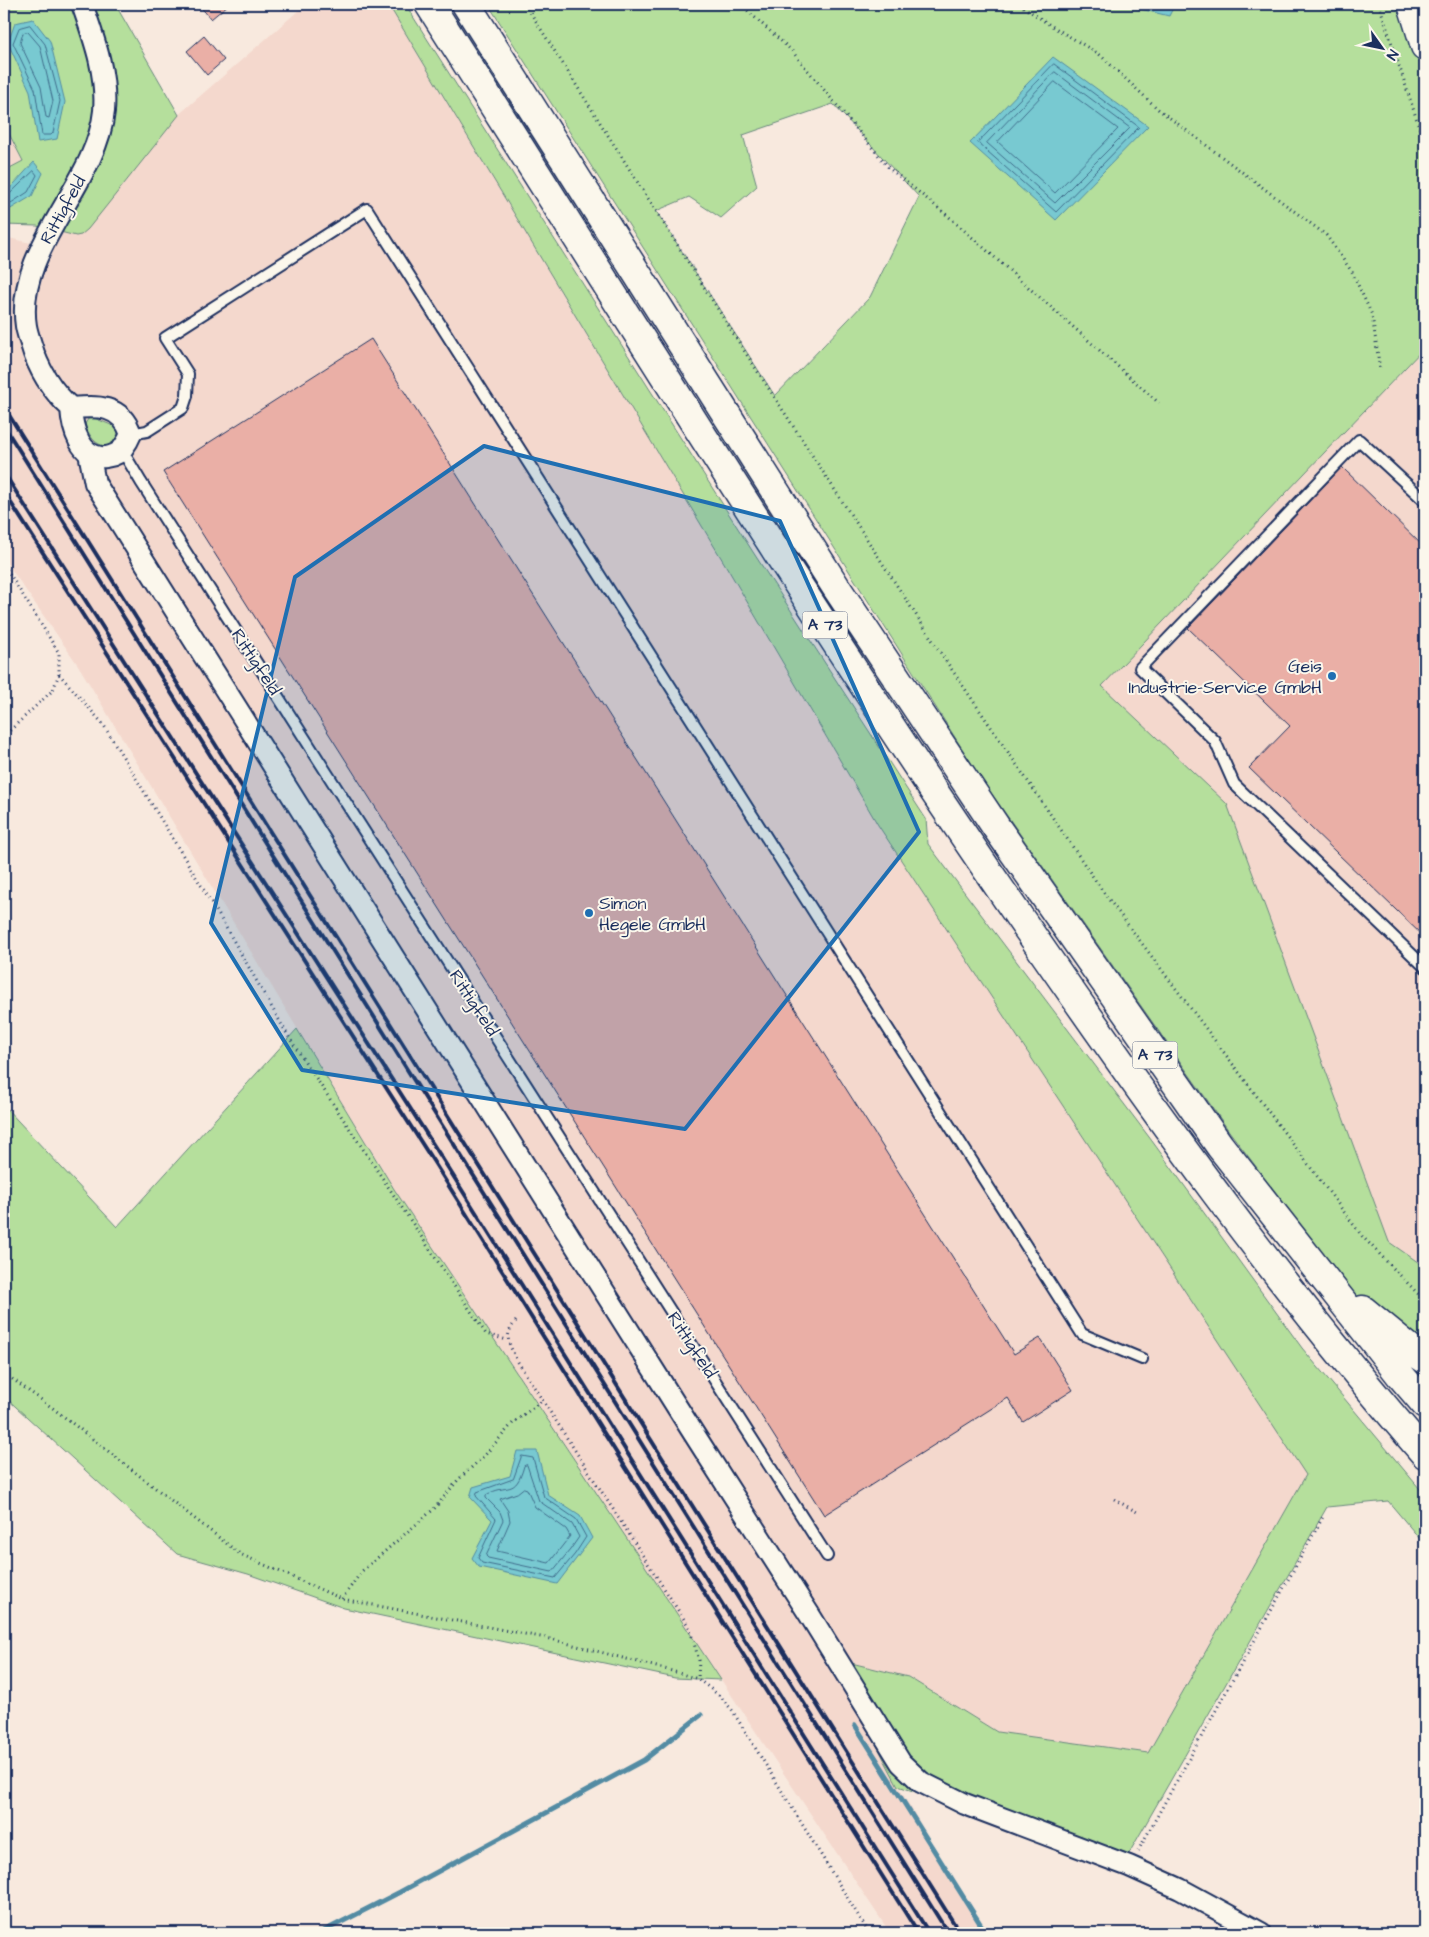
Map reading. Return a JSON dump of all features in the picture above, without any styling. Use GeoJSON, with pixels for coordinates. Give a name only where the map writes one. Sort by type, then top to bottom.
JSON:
{"type":"FeatureCollection","features":[{"type":"Feature","properties":{"kind":"main road","name":"A 73"},"geometry":{"type":"LineString","coordinates":[[429,4],[743,498],[914,762],[1000,889],[1188,1156],[1372,1393],[1425,1454]]}},
{"type":"Feature","properties":{"kind":"main road","name":"A 73"},"geometry":{"type":"LineString","coordinates":[[466,4],[836,586],[990,819],[1220,1146],[1425,1404]]}},
{"type":"Feature","properties":{"kind":"main road"},"geometry":{"type":"LineString","coordinates":[[1412,4],[1425,46]]}},
{"type":"Feature","properties":{"kind":"main road"},"geometry":{"type":"LineString","coordinates":[[1323,1277],[1412,1351],[1425,1359]]}},
{"type":"Feature","properties":{"kind":"street","name":"Rittigfeld"},"geometry":{"type":"LineString","coordinates":[[82,4],[98,50],[104,80],[104,112],[97,142],[86,168],[37,257],[29,280],[26,302],[26,326],[34,355],[43,375],[60,398],[71,408],[93,406],[110,409],[123,418],[128,425],[127,442]]}},
{"type":"Feature","properties":{"kind":"street"},"geometry":{"type":"LineString","coordinates":[[71,408],[72,424],[78,440],[89,453],[100,457],[111,456],[127,442]]}},
{"type":"Feature","properties":{"kind":"street"},"geometry":{"type":"LineString","coordinates":[[89,453],[94,483],[809,1614],[901,1763],[921,1782],[965,1804],[1129,1866],[1180,1889],[1262,1933]]}},
{"type":"Feature","properties":{"kind":"lane"},"geometry":{"type":"LineString","coordinates":[[127,442],[183,408],[187,396],[188,374],[165,338],[367,209],[1082,1334],[1142,1359]]}},
{"type":"Feature","properties":{"kind":"lane"},"geometry":{"type":"LineString","coordinates":[[1425,501],[1359,440],[1140,668],[1215,742],[1234,784],[1425,967]]}},
{"type":"Feature","properties":{"kind":"lane","name":"Rittigfeld"},"geometry":{"type":"LineString","coordinates":[[127,442],[141,482],[827,1556]]}},
{"type":"Feature","properties":{"kind":"path"},"geometry":{"type":"LineString","coordinates":[[525,4],[747,355],[946,661],[1104,894],[1362,1236],[1425,1301]]}},
{"type":"Feature","properties":{"kind":"path"},"geometry":{"type":"LineString","coordinates":[[740,4],[790,50],[889,168],[983,247],[1159,403]]}},
{"type":"Feature","properties":{"kind":"path"},"geometry":{"type":"LineString","coordinates":[[1019,4],[1050,26],[1100,54],[1158,109],[1326,235],[1352,272],[1372,315],[1380,370]]}},
{"type":"Feature","properties":{"kind":"path"},"geometry":{"type":"LineString","coordinates":[[1379,4],[1425,145]]}},
{"type":"Feature","properties":{"kind":"path"},"geometry":{"type":"LineString","coordinates":[[4,565],[59,653],[59,674],[53,690],[4,736]]}},
{"type":"Feature","properties":{"kind":"path"},"geometry":{"type":"LineString","coordinates":[[59,674],[103,724],[213,905],[290,1039],[486,1334],[507,1340]]}},
{"type":"Feature","properties":{"kind":"path"},"geometry":{"type":"LineString","coordinates":[[516,1321],[510,1329],[507,1340],[516,1359],[689,1627],[699,1660],[698,1679]]}},
{"type":"Feature","properties":{"kind":"path"},"geometry":{"type":"LineString","coordinates":[[4,1373],[54,1408],[240,1554],[342,1599],[551,1639],[698,1679],[722,1697],[732,1710],[869,1933]]}},
{"type":"Feature","properties":{"kind":"path"},"geometry":{"type":"LineString","coordinates":[[342,1599],[362,1571],[434,1509],[458,1480],[485,1455],[513,1423],[543,1400]]}},
{"type":"Feature","properties":{"kind":"path"},"geometry":{"type":"LineString","coordinates":[[1114,1499],[1137,1512]]}},
{"type":"Feature","properties":{"kind":"path"},"geometry":{"type":"LineString","coordinates":[[1129,1866],[1324,1515]]}},
{"type":"Feature","properties":{"kind":"highlighted area"},"geometry":{"type":"Polygon","coordinates":[[[484,446],[780,521],[919,832],[685,1129],[302,1070],[211,923],[295,577],[484,446]]]}},
{"type":"Feature","properties":{"kind":"shaded area"},"geometry":{"type":"Polygon","coordinates":[[[306,4],[388,4],[729,571],[878,825],[1307,1475],[1148,1753],[997,1732],[908,1677],[831,1659],[898,1786],[985,1933],[890,1933],[394,1189],[78,665],[4,559],[4,237],[31,243],[306,4]]]}},
{"type":"Feature","properties":{"kind":"shaded area"},"geometry":{"type":"Polygon","coordinates":[[[4,124],[23,161],[4,171],[4,124]]]}},
{"type":"Feature","properties":{"kind":"shaded area"},"geometry":{"type":"Polygon","coordinates":[[[1425,347],[1425,1267],[1389,1242],[1101,686],[1425,347]]]}},
{"type":"Feature","properties":{"kind":"green space"},"geometry":{"type":"Polygon","coordinates":[[[4,4],[115,4],[179,115],[88,229],[81,235],[76,236],[37,226],[4,225],[4,171],[23,161],[4,124],[4,4]]]}},
{"type":"Feature","properties":{"kind":"green space"},"geometry":{"type":"Polygon","coordinates":[[[388,4],[405,4],[753,552],[926,819],[928,844],[1152,1141],[1302,1348],[1425,1495],[1425,1545],[1388,1501],[1327,1507],[1124,1862],[898,1786],[831,1658],[908,1677],[997,1732],[1148,1753],[1306,1475],[878,825],[729,571],[388,4]]]}},
{"type":"Feature","properties":{"kind":"green space"},"geometry":{"type":"Polygon","coordinates":[[[488,4],[1412,4],[1425,46],[1425,347],[1102,686],[1227,804],[1389,1242],[1425,1267],[1425,1366],[1348,1288],[1229,1131],[984,783],[488,4]],[[833,104],[743,135],[757,186],[721,218],[689,197],[656,211],[775,396],[870,297],[919,197],[833,104]]]}},
{"type":"Feature","properties":{"kind":"green space"},"geometry":{"type":"Polygon","coordinates":[[[94,418],[116,427],[118,437],[116,442],[103,446],[92,438],[85,424],[88,419],[94,418]]]}},
{"type":"Feature","properties":{"kind":"green space"},"geometry":{"type":"Polygon","coordinates":[[[297,1029],[394,1189],[721,1680],[675,1678],[344,1608],[248,1574],[177,1554],[4,1396],[4,1106],[117,1227],[297,1029]]]}},
{"type":"Feature","properties":{"kind":"water"},"geometry":{"type":"Polygon","coordinates":[[[1120,4],[1175,4],[1169,16],[1120,4]]]}},
{"type":"Feature","properties":{"kind":"water"},"geometry":{"type":"Polygon","coordinates":[[[33,19],[50,41],[65,102],[57,139],[38,142],[30,91],[8,43],[15,23],[33,19]]]}},
{"type":"Feature","properties":{"kind":"water"},"geometry":{"type":"Polygon","coordinates":[[[1053,57],[1148,126],[1056,220],[970,143],[1053,57]]]}},
{"type":"Feature","properties":{"kind":"water"},"geometry":{"type":"Polygon","coordinates":[[[34,162],[43,173],[32,196],[9,210],[4,206],[4,195],[34,162]]]}},
{"type":"Feature","properties":{"kind":"water"},"geometry":{"type":"Polygon","coordinates":[[[517,1451],[537,1451],[548,1495],[580,1516],[592,1538],[557,1584],[479,1567],[472,1558],[492,1520],[470,1497],[473,1487],[510,1476],[517,1451]]]}},
{"type":"Feature","properties":{"kind":"building"},"geometry":{"type":"Polygon","coordinates":[[[198,4],[229,4],[211,19],[198,4]]]}},
{"type":"Feature","properties":{"kind":"building"},"geometry":{"type":"Polygon","coordinates":[[[204,36],[224,60],[207,75],[187,51],[204,36]]]}},
{"type":"Feature","properties":{"kind":"building","name":"Simon Hegele GmbH"},"geometry":{"type":"Polygon","coordinates":[[[371,339],[1014,1354],[1040,1338],[1073,1390],[1023,1422],[1008,1398],[824,1515],[163,472],[371,339]]]}},
{"type":"Feature","properties":{"kind":"building","name":"Geis Industrie-Service GmbH"},"geometry":{"type":"Polygon","coordinates":[[[1342,467],[1425,548],[1425,938],[1249,768],[1290,726],[1188,628],[1342,467]]]}},
{"type":"Feature","properties":{"kind":"waterway"},"geometry":{"type":"LineString","coordinates":[[320,1933],[400,1892],[644,1760],[701,1715]]}},
{"type":"Feature","properties":{"kind":"waterway"},"geometry":{"type":"LineString","coordinates":[[855,1725],[986,1933]]}},
{"type":"Feature","properties":{"kind":"railway"},"geometry":{"type":"LineString","coordinates":[[4,407],[960,1933]]}},
{"type":"Feature","properties":{"kind":"railway"},"geometry":{"type":"LineString","coordinates":[[4,426],[948,1933]]}},
{"type":"Feature","properties":{"kind":"railway"},"geometry":{"type":"LineString","coordinates":[[4,473],[440,1155],[929,1933]]}},
{"type":"Feature","properties":{"kind":"railway"},"geometry":{"type":"LineString","coordinates":[[4,492],[435,1164],[918,1933]]}},
{"type":"Feature","properties":{"kind":"place","name":"Geis Industrie-Service GmbH"},"geometry":{"type":"Point","coordinates":[1332,676]}},
{"type":"Feature","properties":{"kind":"place","name":"Simon Hegele GmbH"},"geometry":{"type":"Point","coordinates":[589,913]}}]}
